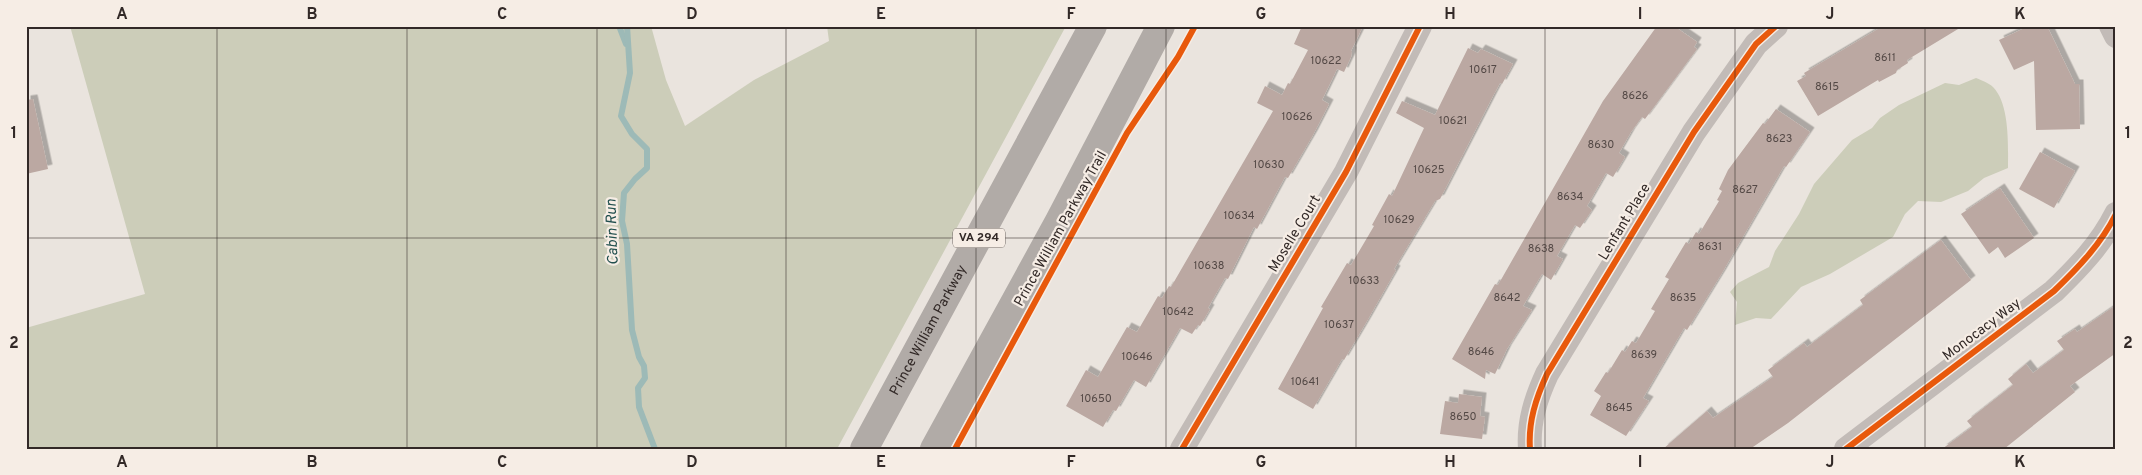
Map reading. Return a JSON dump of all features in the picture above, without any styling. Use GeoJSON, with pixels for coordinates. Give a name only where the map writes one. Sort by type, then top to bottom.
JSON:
{"type":"FeatureCollection","features":[{"type":"Feature","properties":{"kind":"highway","name":"Prince William Parkway"},"geometry":{"type":"LineString","coordinates":[[864,449],[1093,26]]}},
{"type":"Feature","properties":{"kind":"highway"},"geometry":{"type":"LineString","coordinates":[[934,449],[1059,221],[1161,26]]}},
{"type":"Feature","properties":{"kind":"street","name":"Moselle Court"},"geometry":{"type":"LineString","coordinates":[[1182,449],[1346,172],[1420,26]]}},
{"type":"Feature","properties":{"kind":"street","name":"Lenfant Place"},"geometry":{"type":"LineString","coordinates":[[1530,449],[1530,423],[1534,404],[1547,374],[1694,132],[1756,44],[1776,26]]}},
{"type":"Feature","properties":{"kind":"street"},"geometry":{"type":"LineString","coordinates":[[2110,26],[2116,36]]}},
{"type":"Feature","properties":{"kind":"street","name":"Monocacy Way"},"geometry":{"type":"LineString","coordinates":[[1846,449],[2054,290],[2081,266],[2108,229],[2116,214]]}},
{"type":"Feature","properties":{"kind":"green space"},"geometry":{"type":"Polygon","coordinates":[[[70,26],[651,26],[666,80],[685,126],[754,80],[829,41],[827,26],[1066,26],[837,449],[26,449],[26,328],[145,294],[70,26]]]}},
{"type":"Feature","properties":{"kind":"green space"},"geometry":{"type":"Polygon","coordinates":[[[1976,78],[1993,87],[1999,94],[2003,104],[2007,126],[2008,168],[1984,178],[1968,191],[1941,202],[1918,201],[1905,214],[1893,237],[1830,274],[1801,287],[1771,319],[1756,318],[1735,325],[1737,302],[1730,292],[1738,283],[1769,267],[1775,251],[1799,214],[1814,184],[1852,140],[1872,128],[1880,118],[1899,105],[1945,83],[1959,85],[1976,78]]]}},
{"type":"Feature","properties":{"kind":"building"},"geometry":{"type":"Polygon","coordinates":[[[1302,26],[1363,26],[1351,51],[1351,57],[1344,72],[1337,69],[1322,100],[1329,104],[1313,135],[1288,178],[1285,177],[1257,229],[1254,227],[1228,279],[1225,278],[1200,326],[1198,325],[1192,334],[1180,328],[1146,387],[1134,380],[1116,411],[1113,410],[1103,427],[1066,406],[1086,370],[1098,377],[1127,327],[1137,332],[1158,296],[1162,298],[1169,286],[1171,287],[1273,111],[1257,103],[1265,86],[1282,95],[1308,50],[1294,44],[1302,26]]]}},
{"type":"Feature","properties":{"kind":"building"},"geometry":{"type":"Polygon","coordinates":[[[1657,26],[1674,26],[1697,42],[1694,47],[1697,49],[1645,119],[1642,117],[1631,132],[1619,153],[1625,157],[1613,177],[1606,173],[1587,206],[1592,210],[1580,228],[1575,225],[1557,256],[1563,259],[1551,280],[1542,274],[1523,306],[1532,310],[1507,349],[1495,374],[1486,370],[1485,379],[1452,359],[1495,284],[1498,285],[1603,101],[1657,26]]]}},
{"type":"Feature","properties":{"kind":"building"},"geometry":{"type":"Polygon","coordinates":[[[1883,26],[1963,26],[1907,60],[1908,63],[1897,70],[1896,73],[1879,82],[1878,80],[1818,116],[1797,81],[1806,76],[1804,73],[1883,26]]]}},
{"type":"Feature","properties":{"kind":"building"},"geometry":{"type":"Polygon","coordinates":[[[2029,26],[2047,26],[2075,84],[2079,84],[2080,129],[2036,130],[2034,61],[2014,70],[1999,40],[2029,26]]]}},
{"type":"Feature","properties":{"kind":"building"},"geometry":{"type":"Polygon","coordinates":[[[1468,48],[1478,53],[1481,49],[1513,64],[1502,84],[1500,83],[1440,199],[1435,201],[1394,269],[1396,270],[1367,321],[1313,409],[1278,389],[1323,308],[1321,307],[1347,263],[1351,265],[1374,226],[1372,225],[1389,194],[1392,196],[1424,128],[1396,113],[1402,101],[1435,115],[1468,48]]]}},
{"type":"Feature","properties":{"kind":"building"},"geometry":{"type":"Polygon","coordinates":[[[33,99],[48,169],[26,174],[26,100],[33,99]]]}},
{"type":"Feature","properties":{"kind":"building"},"geometry":{"type":"Polygon","coordinates":[[[1776,109],[1810,132],[1786,167],[1784,166],[1687,330],[1684,328],[1643,398],[1649,401],[1626,436],[1590,415],[1601,396],[1594,391],[1622,350],[1625,352],[1632,341],[1636,343],[1655,311],[1651,309],[1669,279],[1665,277],[1686,242],[1689,244],[1696,232],[1699,234],[1719,201],[1717,200],[1722,191],[1719,189],[1728,170],[1763,123],[1765,124],[1776,109]]]}},
{"type":"Feature","properties":{"kind":"building"},"geometry":{"type":"Polygon","coordinates":[[[2040,152],[2075,171],[2054,208],[2019,189],[2040,152]]]}},
{"type":"Feature","properties":{"kind":"building"},"geometry":{"type":"Polygon","coordinates":[[[2000,188],[2034,238],[2005,258],[1998,247],[1989,254],[1961,214],[2000,188]]]}},
{"type":"Feature","properties":{"kind":"building"},"geometry":{"type":"Polygon","coordinates":[[[1941,240],[1971,280],[1788,423],[1750,449],[1663,449],[1707,411],[1713,418],[1773,377],[1768,370],[1804,343],[1807,347],[1863,305],[1860,300],[1941,240]]]}},
{"type":"Feature","properties":{"kind":"building"},"geometry":{"type":"Polygon","coordinates":[[[2116,305],[2116,353],[2070,386],[2075,392],[2004,449],[1942,449],[1972,427],[1967,421],[2013,385],[2008,379],[2026,364],[2033,373],[2064,350],[2057,341],[2075,329],[2077,332],[2116,305]]]}},
{"type":"Feature","properties":{"kind":"building"},"geometry":{"type":"Polygon","coordinates":[[[1459,394],[1482,397],[1480,416],[1485,417],[1482,439],[1440,434],[1445,401],[1458,403],[1459,394]]]}},
{"type":"Feature","properties":{"kind":"waterway"},"geometry":{"type":"LineString","coordinates":[[619,26],[626,44]]}},
{"type":"Feature","properties":{"kind":"waterway","name":"Cabin Run"},"geometry":{"type":"LineString","coordinates":[[627,26],[630,73],[621,116],[632,134],[647,149],[647,168],[624,193],[622,221],[627,244],[632,330],[639,357],[644,366],[645,378],[638,388],[639,407],[655,449]]}},
{"type":"Feature","properties":{"kind":"cycle path","name":"Prince William Parkway Trail"},"geometry":{"type":"LineString","coordinates":[[955,449],[1127,133],[1178,57],[1195,26]]}},
{"type":"Feature","properties":{"kind":"cycle path"},"geometry":{"type":"LineString","coordinates":[[1182,449],[1346,172],[1420,26]]}},
{"type":"Feature","properties":{"kind":"cycle path"},"geometry":{"type":"LineString","coordinates":[[1530,449],[1530,429],[1534,410],[1547,374],[1694,132],[1756,44],[1776,26]]}},
{"type":"Feature","properties":{"kind":"cycle path"},"geometry":{"type":"LineString","coordinates":[[1846,449],[2054,291],[2088,255],[2116,214]]}}]}
